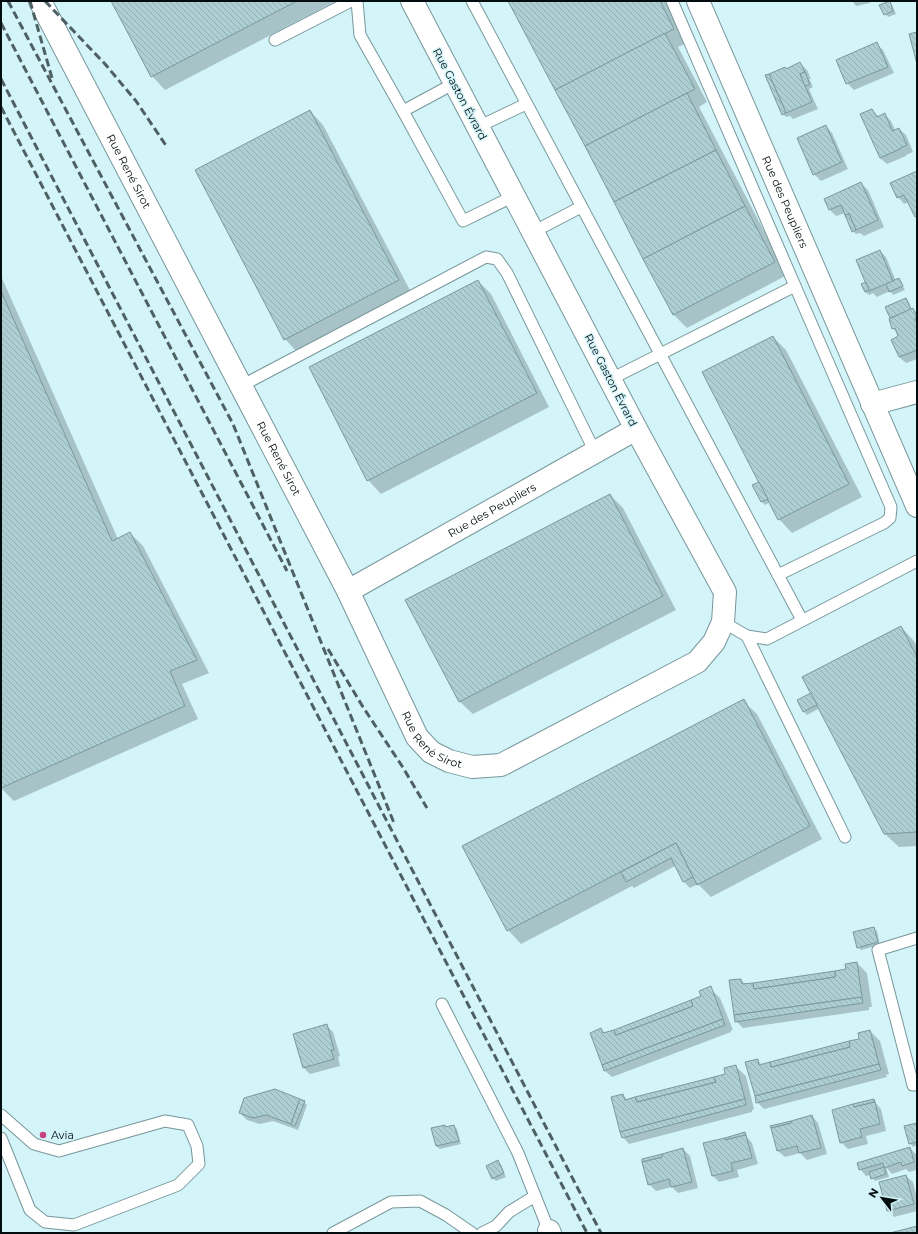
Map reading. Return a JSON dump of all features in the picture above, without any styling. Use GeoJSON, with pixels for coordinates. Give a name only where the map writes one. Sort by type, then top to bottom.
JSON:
{"type":"FeatureCollection","features":[{"type":"Feature","properties":{"kind":"street","name":"Rue René Sirot"},"geometry":{"type":"LineString","coordinates":[[40,1],[348,591],[418,737],[431,752],[449,761],[472,767],[501,764],[600,713]]}},
{"type":"Feature","properties":{"kind":"street","name":"Rue Gaston Évrard"},"geometry":{"type":"LineString","coordinates":[[412,1],[636,429],[725,592],[723,622],[714,642],[697,662],[600,713]]}},
{"type":"Feature","properties":{"kind":"street","name":"Rue des Peupliers"},"geometry":{"type":"LineString","coordinates":[[698,1],[917,506]]}},
{"type":"Feature","properties":{"kind":"street"},"geometry":{"type":"LineString","coordinates":[[872,404],[917,392]]}},
{"type":"Feature","properties":{"kind":"street","name":"Rue des Peupliers"},"geometry":{"type":"LineString","coordinates":[[348,591],[636,429]]}},
{"type":"Feature","properties":{"kind":"lane"},"geometry":{"type":"LineString","coordinates":[[275,40],[351,1]]}},
{"type":"Feature","properties":{"kind":"lane"},"geometry":{"type":"LineString","coordinates":[[358,1],[360,35],[403,110],[463,221],[514,196]]}},
{"type":"Feature","properties":{"kind":"lane"},"geometry":{"type":"LineString","coordinates":[[472,1],[802,620]]}},
{"type":"Feature","properties":{"kind":"lane"},"geometry":{"type":"LineString","coordinates":[[672,1],[891,507],[890,518],[884,523],[778,575]]}},
{"type":"Feature","properties":{"kind":"lane"},"geometry":{"type":"LineString","coordinates":[[403,110],[455,83]]}},
{"type":"Feature","properties":{"kind":"lane"},"geometry":{"type":"LineString","coordinates":[[478,127],[526,104]]}},
{"type":"Feature","properties":{"kind":"lane"},"geometry":{"type":"LineString","coordinates":[[533,232],[581,207]]}},
{"type":"Feature","properties":{"kind":"lane"},"geometry":{"type":"LineString","coordinates":[[241,386],[486,257],[497,259],[507,273],[595,452]]}},
{"type":"Feature","properties":{"kind":"lane"},"geometry":{"type":"LineString","coordinates":[[610,379],[795,286]]}},
{"type":"Feature","properties":{"kind":"lane"},"geometry":{"type":"LineString","coordinates":[[723,622],[747,636],[767,639],[917,561]]}},
{"type":"Feature","properties":{"kind":"lane"},"geometry":{"type":"LineString","coordinates":[[747,636],[845,836]]}},
{"type":"Feature","properties":{"kind":"lane"},"geometry":{"type":"LineString","coordinates":[[917,938],[878,950],[914,1085],[917,1085]]}},
{"type":"Feature","properties":{"kind":"lane"},"geometry":{"type":"LineString","coordinates":[[442,1004],[518,1153],[550,1232]]}},
{"type":"Feature","properties":{"kind":"lane"},"geometry":{"type":"LineString","coordinates":[[1,1115],[34,1144],[59,1151],[165,1120],[188,1125],[197,1146],[199,1164],[178,1185],[74,1225],[45,1222],[30,1210],[1,1138]]}},
{"type":"Feature","properties":{"kind":"lane"},"geometry":{"type":"LineString","coordinates":[[482,1233],[496,1226],[509,1212],[535,1196]]}},
{"type":"Feature","properties":{"kind":"lane"},"geometry":{"type":"LineString","coordinates":[[333,1233],[391,1202],[420,1201],[446,1215],[472,1233]]}},
{"type":"Feature","properties":{"kind":"building"},"geometry":{"type":"Polygon","coordinates":[[[111,1],[297,1],[151,77],[111,1]]]}},
{"type":"Feature","properties":{"kind":"building"},"geometry":{"type":"Polygon","coordinates":[[[508,1],[660,1],[674,29],[555,90],[508,1]]]}},
{"type":"Feature","properties":{"kind":"building"},"geometry":{"type":"Polygon","coordinates":[[[890,1],[893,11],[884,15],[879,5],[890,1]]]}},
{"type":"Feature","properties":{"kind":"building"},"geometry":{"type":"Polygon","coordinates":[[[917,32],[917,64],[909,34],[917,32]]]}},
{"type":"Feature","properties":{"kind":"building"},"geometry":{"type":"Polygon","coordinates":[[[665,33],[695,89],[585,146],[555,90],[665,33]]]}},
{"type":"Feature","properties":{"kind":"building"},"geometry":{"type":"Polygon","coordinates":[[[877,42],[888,67],[846,84],[836,60],[877,42]]]}},
{"type":"Feature","properties":{"kind":"building"},"geometry":{"type":"Polygon","coordinates":[[[800,62],[805,72],[800,74],[812,102],[786,113],[769,74],[785,67],[786,69],[800,62]]]}},
{"type":"Feature","properties":{"kind":"building"},"geometry":{"type":"Polygon","coordinates":[[[805,72],[810,84],[805,86],[800,74],[805,72]]]}},
{"type":"Feature","properties":{"kind":"building"},"geometry":{"type":"Polygon","coordinates":[[[769,74],[786,113],[782,115],[765,75],[769,74]]]}},
{"type":"Feature","properties":{"kind":"building"},"geometry":{"type":"Polygon","coordinates":[[[687,93],[716,150],[614,202],[585,146],[687,93]]]}},
{"type":"Feature","properties":{"kind":"building"},"geometry":{"type":"Polygon","coordinates":[[[872,109],[877,117],[885,113],[892,131],[899,128],[907,145],[880,158],[860,114],[872,109]]]}},
{"type":"Feature","properties":{"kind":"building"},"geometry":{"type":"Polygon","coordinates":[[[310,110],[399,280],[284,340],[195,170],[310,110]]]}},
{"type":"Feature","properties":{"kind":"building"},"geometry":{"type":"Polygon","coordinates":[[[826,125],[842,162],[813,175],[797,138],[826,125]]]}},
{"type":"Feature","properties":{"kind":"building"},"geometry":{"type":"Polygon","coordinates":[[[716,150],[745,206],[643,259],[614,202],[716,150]]]}},
{"type":"Feature","properties":{"kind":"building"},"geometry":{"type":"Polygon","coordinates":[[[917,171],[917,216],[915,217],[904,195],[897,198],[890,183],[917,171]]]}},
{"type":"Feature","properties":{"kind":"building"},"geometry":{"type":"Polygon","coordinates":[[[861,182],[878,220],[856,230],[849,214],[845,215],[841,205],[829,210],[824,199],[861,182]]]}},
{"type":"Feature","properties":{"kind":"building"},"geometry":{"type":"Polygon","coordinates":[[[745,206],[775,262],[673,315],[643,259],[745,206]]]}},
{"type":"Feature","properties":{"kind":"building"},"geometry":{"type":"Polygon","coordinates":[[[849,214],[856,230],[852,232],[845,215],[849,214]]]}},
{"type":"Feature","properties":{"kind":"building"},"geometry":{"type":"Polygon","coordinates":[[[880,250],[893,281],[869,291],[856,260],[880,250]]]}},
{"type":"Feature","properties":{"kind":"building"},"geometry":{"type":"Polygon","coordinates":[[[899,278],[903,286],[889,292],[886,284],[899,278]]]}},
{"type":"Feature","properties":{"kind":"building"},"geometry":{"type":"Polygon","coordinates":[[[478,280],[537,393],[367,481],[309,367],[478,280]]]}},
{"type":"Feature","properties":{"kind":"building"},"geometry":{"type":"Polygon","coordinates":[[[866,282],[869,290],[865,292],[861,284],[866,282]]]}},
{"type":"Feature","properties":{"kind":"building"},"geometry":{"type":"Polygon","coordinates":[[[1,291],[112,541],[130,532],[197,660],[170,671],[185,706],[1,788],[1,291]]]}},
{"type":"Feature","properties":{"kind":"building"},"geometry":{"type":"Polygon","coordinates":[[[906,298],[911,310],[890,318],[885,307],[906,298]]]}},
{"type":"Feature","properties":{"kind":"building"},"geometry":{"type":"Polygon","coordinates":[[[913,308],[917,316],[915,319],[917,323],[917,350],[899,357],[891,340],[898,336],[895,328],[892,329],[889,319],[913,308]]]}},
{"type":"Feature","properties":{"kind":"building"},"geometry":{"type":"Polygon","coordinates":[[[773,336],[849,484],[778,520],[702,372],[773,336]]]}},
{"type":"Feature","properties":{"kind":"building"},"geometry":{"type":"Polygon","coordinates":[[[759,482],[768,499],[761,502],[752,485],[759,482]]]}},
{"type":"Feature","properties":{"kind":"building"},"geometry":{"type":"Polygon","coordinates":[[[610,494],[663,596],[459,702],[405,600],[610,494]]]}},
{"type":"Feature","properties":{"kind":"building"},"geometry":{"type":"Polygon","coordinates":[[[901,626],[917,657],[917,832],[884,834],[802,677],[901,626]]]}},
{"type":"Feature","properties":{"kind":"building"},"geometry":{"type":"Polygon","coordinates":[[[811,693],[817,705],[803,712],[797,700],[811,693]]]}},
{"type":"Feature","properties":{"kind":"building"},"geometry":{"type":"Polygon","coordinates":[[[744,699],[810,826],[697,885],[676,843],[507,931],[462,846],[744,699]]]}},
{"type":"Feature","properties":{"kind":"building"},"geometry":{"type":"Polygon","coordinates":[[[676,843],[693,877],[683,882],[671,858],[626,882],[621,872],[676,843]]]}},
{"type":"Feature","properties":{"kind":"building"},"geometry":{"type":"Polygon","coordinates":[[[874,927],[878,942],[857,948],[853,932],[874,927]]]}},
{"type":"Feature","properties":{"kind":"building"},"geometry":{"type":"Polygon","coordinates":[[[857,962],[862,997],[734,1015],[729,980],[741,979],[742,984],[753,983],[754,989],[835,977],[835,971],[846,969],[845,964],[857,962]]]}},
{"type":"Feature","properties":{"kind":"building"},"geometry":{"type":"Polygon","coordinates":[[[835,971],[835,977],[754,989],[753,983],[835,971]]]}},
{"type":"Feature","properties":{"kind":"building"},"geometry":{"type":"Polygon","coordinates":[[[711,986],[723,1019],[602,1065],[590,1033],[601,1028],[603,1033],[614,1030],[616,1035],[693,1006],[691,1000],[701,996],[699,991],[711,986]]]}},
{"type":"Feature","properties":{"kind":"building"},"geometry":{"type":"Polygon","coordinates":[[[862,997],[863,1003],[735,1022],[734,1015],[862,997]]]}},
{"type":"Feature","properties":{"kind":"building"},"geometry":{"type":"Polygon","coordinates":[[[691,1000],[693,1006],[616,1035],[614,1030],[691,1000]]]}},
{"type":"Feature","properties":{"kind":"building"},"geometry":{"type":"Polygon","coordinates":[[[723,1019],[725,1025],[604,1071],[602,1065],[723,1019]]]}},
{"type":"Feature","properties":{"kind":"building"},"geometry":{"type":"Polygon","coordinates":[[[327,1024],[334,1050],[331,1050],[334,1059],[303,1068],[293,1034],[327,1024]]]}},
{"type":"Feature","properties":{"kind":"building"},"geometry":{"type":"Polygon","coordinates":[[[870,1030],[879,1064],[755,1096],[745,1062],[758,1059],[759,1065],[770,1062],[771,1067],[850,1047],[849,1041],[859,1039],[858,1033],[870,1030]]]}},
{"type":"Feature","properties":{"kind":"building"},"geometry":{"type":"Polygon","coordinates":[[[849,1041],[850,1047],[771,1067],[770,1062],[849,1041]]]}},
{"type":"Feature","properties":{"kind":"building"},"geometry":{"type":"Polygon","coordinates":[[[879,1064],[881,1070],[756,1103],[755,1096],[879,1064]]]}},
{"type":"Feature","properties":{"kind":"building"},"geometry":{"type":"Polygon","coordinates":[[[736,1065],[745,1099],[620,1132],[611,1097],[623,1094],[625,1100],[635,1097],[637,1102],[716,1082],[714,1077],[725,1074],[724,1068],[736,1065]]]}},
{"type":"Feature","properties":{"kind":"building"},"geometry":{"type":"Polygon","coordinates":[[[714,1077],[716,1082],[637,1102],[635,1097],[714,1077]]]}},
{"type":"Feature","properties":{"kind":"building"},"geometry":{"type":"Polygon","coordinates":[[[275,1089],[300,1099],[291,1124],[266,1115],[253,1118],[239,1113],[244,1098],[275,1089]]]}},
{"type":"Feature","properties":{"kind":"building"},"geometry":{"type":"Polygon","coordinates":[[[300,1099],[305,1101],[295,1126],[291,1124],[300,1099]]]}},
{"type":"Feature","properties":{"kind":"building"},"geometry":{"type":"Polygon","coordinates":[[[745,1099],[746,1105],[622,1138],[620,1132],[745,1099]]]}},
{"type":"Feature","properties":{"kind":"building"},"geometry":{"type":"Polygon","coordinates":[[[874,1099],[875,1102],[854,1107],[853,1104],[874,1099]]]}},
{"type":"Feature","properties":{"kind":"building"},"geometry":{"type":"Polygon","coordinates":[[[875,1102],[880,1124],[860,1129],[862,1137],[840,1143],[832,1110],[853,1104],[854,1107],[875,1102]]]}},
{"type":"Feature","properties":{"kind":"building"},"geometry":{"type":"Polygon","coordinates":[[[812,1115],[821,1148],[799,1153],[797,1146],[777,1151],[771,1128],[791,1123],[791,1121],[812,1115]]]}},
{"type":"Feature","properties":{"kind":"building"},"geometry":{"type":"Polygon","coordinates":[[[791,1121],[791,1123],[771,1128],[770,1126],[791,1121]]]}},
{"type":"Feature","properties":{"kind":"building"},"geometry":{"type":"Polygon","coordinates":[[[917,1123],[917,1142],[909,1144],[904,1126],[917,1123]]]}},
{"type":"Feature","properties":{"kind":"building"},"geometry":{"type":"Polygon","coordinates":[[[445,1125],[445,1127],[454,1125],[459,1141],[436,1146],[431,1128],[445,1125]]]}},
{"type":"Feature","properties":{"kind":"building"},"geometry":{"type":"Polygon","coordinates":[[[745,1132],[746,1135],[725,1140],[725,1138],[745,1132]]]}},
{"type":"Feature","properties":{"kind":"building"},"geometry":{"type":"Polygon","coordinates":[[[746,1135],[752,1158],[731,1163],[733,1171],[712,1176],[703,1143],[746,1135]]]}},
{"type":"Feature","properties":{"kind":"building"},"geometry":{"type":"Polygon","coordinates":[[[910,1147],[914,1162],[902,1166],[901,1162],[884,1168],[883,1163],[859,1170],[857,1163],[910,1147]]]}},
{"type":"Feature","properties":{"kind":"building"},"geometry":{"type":"Polygon","coordinates":[[[683,1148],[692,1182],[671,1187],[669,1179],[648,1185],[642,1162],[662,1157],[662,1154],[683,1148]]]}},
{"type":"Feature","properties":{"kind":"building"},"geometry":{"type":"Polygon","coordinates":[[[662,1154],[662,1157],[642,1162],[642,1159],[662,1154]]]}},
{"type":"Feature","properties":{"kind":"building"},"geometry":{"type":"Polygon","coordinates":[[[498,1160],[504,1173],[492,1179],[486,1166],[498,1160]]]}},
{"type":"Feature","properties":{"kind":"building"},"geometry":{"type":"Polygon","coordinates":[[[884,1167],[886,1174],[871,1179],[869,1172],[884,1167]]]}},
{"type":"Feature","properties":{"kind":"building"},"geometry":{"type":"Polygon","coordinates":[[[906,1175],[914,1204],[887,1211],[879,1182],[906,1175]]]}},
{"type":"Feature","properties":{"kind":"building"},"geometry":{"type":"Polygon","coordinates":[[[917,1226],[917,1233],[890,1233],[917,1226]]]}},
{"type":"Feature","properties":{"kind":"railway"},"geometry":{"type":"LineString","coordinates":[[8,1],[233,424],[394,823]]}},
{"type":"Feature","properties":{"kind":"railway"},"geometry":{"type":"LineString","coordinates":[[30,1],[52,78]]}},
{"type":"Feature","properties":{"kind":"railway"},"geometry":{"type":"LineString","coordinates":[[45,1],[105,64],[136,101],[167,147]]}},
{"type":"Feature","properties":{"kind":"railway"},"geometry":{"type":"LineString","coordinates":[[1,23],[287,571]]}},
{"type":"Feature","properties":{"kind":"railway"},"geometry":{"type":"LineString","coordinates":[[1,79],[601,1233]]}},
{"type":"Feature","properties":{"kind":"railway"},"geometry":{"type":"LineString","coordinates":[[1,107],[587,1233]]}},
{"type":"Feature","properties":{"kind":"railway"},"geometry":{"type":"LineString","coordinates":[[328,649],[427,808]]}},
{"type":"Feature","properties":{"kind":"place","name":"Avia"},"geometry":{"type":"Point","coordinates":[43,1135]}}]}
